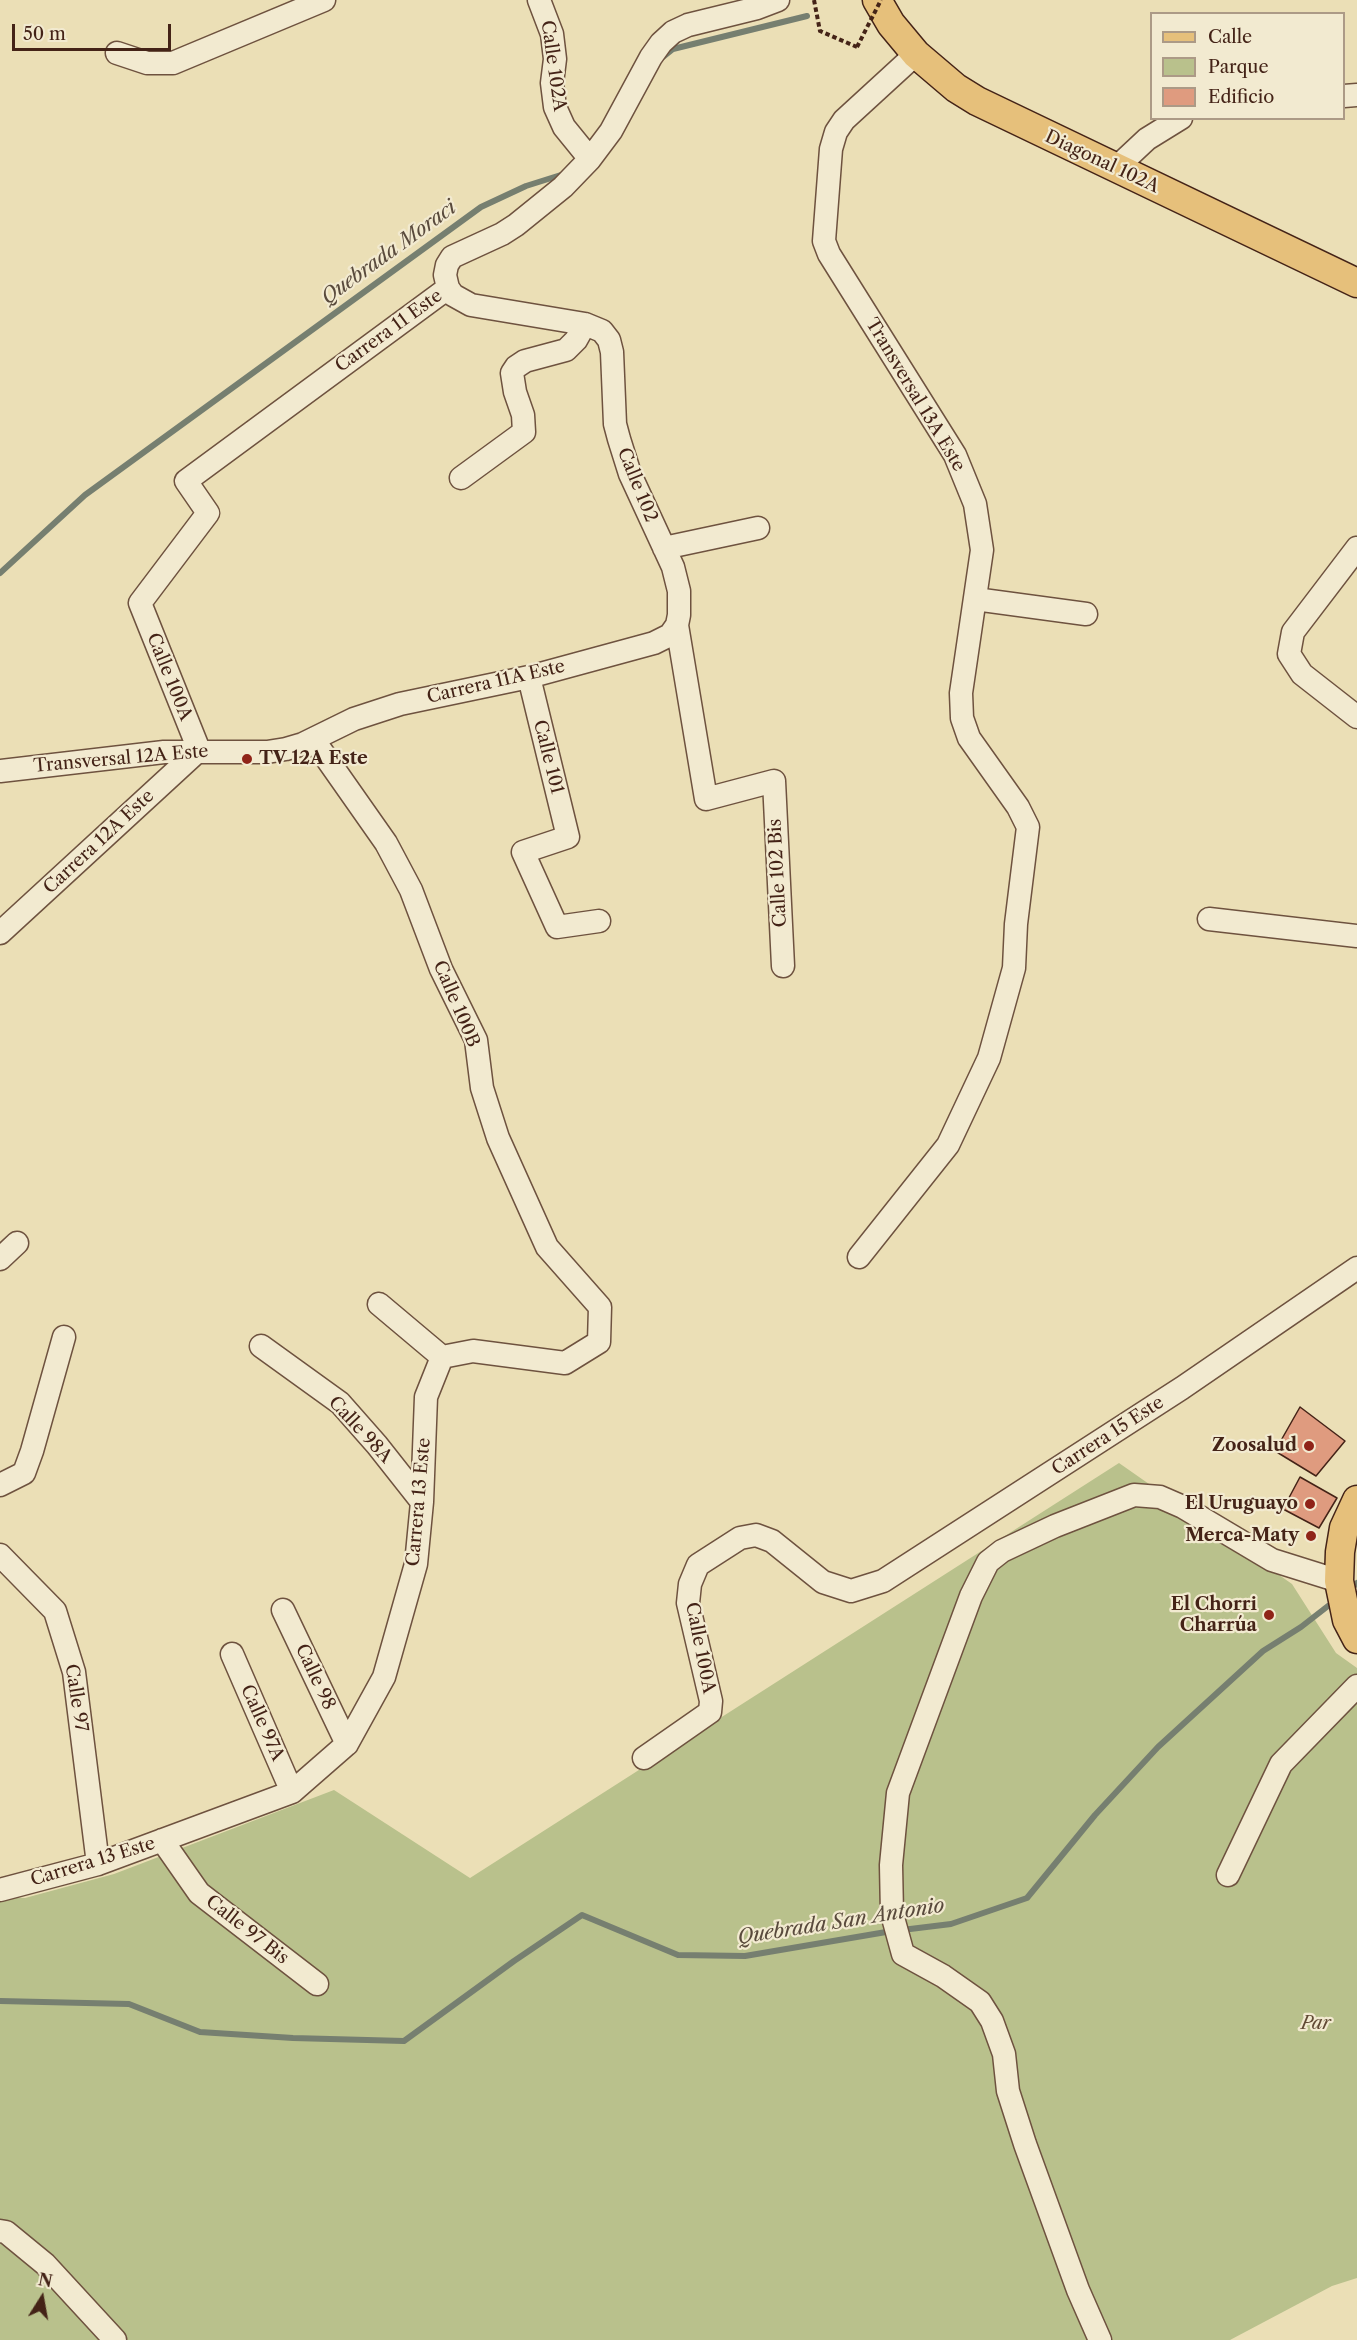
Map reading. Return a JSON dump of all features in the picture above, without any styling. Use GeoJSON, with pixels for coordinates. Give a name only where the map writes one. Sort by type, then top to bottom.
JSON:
{"type":"FeatureCollection","features":[{"type":"Feature","properties":{"kind":"main road","name":"Diagonal 102A"},"geometry":{"type":"LineString","coordinates":[[879,0],[891,24],[916,54],[956,88],[977,101],[1357,283]]}},
{"type":"Feature","properties":{"kind":"main road"},"geometry":{"type":"LineString","coordinates":[[1357,1500],[1344,1528],[1339,1581],[1347,1620],[1357,1639]]}},
{"type":"Feature","properties":{"kind":"street"},"geometry":{"type":"LineString","coordinates":[[117,52],[147,63],[173,63],[324,0]]}},
{"type":"Feature","properties":{"kind":"street","name":"Calle 102A"},"geometry":{"type":"LineString","coordinates":[[539,0],[552,34],[555,59],[552,83],[555,107],[569,134],[590,159]]}},
{"type":"Feature","properties":{"kind":"street","name":"Carrera 11 Este"},"geometry":{"type":"LineString","coordinates":[[140,603],[208,513],[186,481],[448,288],[445,275],[452,257],[502,234],[562,187],[590,159],[611,131],[651,57],[673,32],[688,25],[757,8],[778,0]]}},
{"type":"Feature","properties":{"kind":"street","name":"Transversal 13A Este"},"geometry":{"type":"LineString","coordinates":[[859,1257],[948,1145],[989,1058],[1014,968],[1016,924],[1028,827],[1018,807],[969,738],[962,718],[962,693],[982,550],[975,504],[955,455],[829,254],[824,241],[831,149],[836,132],[844,120],[916,54]]}},
{"type":"Feature","properties":{"kind":"street"},"geometry":{"type":"LineString","coordinates":[[1116,168],[1147,139],[1178,120]]}},
{"type":"Feature","properties":{"kind":"street","name":"Calle 102"},"geometry":{"type":"LineString","coordinates":[[448,288],[453,295],[471,305],[585,324],[602,331],[609,340],[612,352],[615,424],[630,474],[664,548],[679,591],[680,615],[677,625],[706,799],[774,781]]}},
{"type":"Feature","properties":{"kind":"street"},"geometry":{"type":"LineString","coordinates":[[461,478],[524,432],[523,416],[515,392],[512,373],[516,367],[525,361],[566,350],[576,340],[585,324]]}},
{"type":"Feature","properties":{"kind":"street"},"geometry":{"type":"LineString","coordinates":[[664,548],[758,528]]}},
{"type":"Feature","properties":{"kind":"street"},"geometry":{"type":"LineString","coordinates":[[1357,548],[1293,632],[1289,654],[1302,674],[1357,717]]}},
{"type":"Feature","properties":{"kind":"street"},"geometry":{"type":"LineString","coordinates":[[975,599],[1086,614]]}},
{"type":"Feature","properties":{"kind":"street","name":"Calle 100A"},"geometry":{"type":"LineString","coordinates":[[140,603],[199,750]]}},
{"type":"Feature","properties":{"kind":"street","name":"Carrera 11A Este"},"geometry":{"type":"LineString","coordinates":[[313,739],[354,719],[400,704],[529,677],[654,643],[670,634],[677,625]]}},
{"type":"Feature","properties":{"kind":"street","name":"Calle 101"},"geometry":{"type":"LineString","coordinates":[[529,677],[568,837],[523,852],[557,927],[599,921]]}},
{"type":"Feature","properties":{"kind":"street","name":"Transversal 12A Este"},"geometry":{"type":"LineString","coordinates":[[0,771],[164,752],[199,750],[267,752],[286,749],[313,739]]}},
{"type":"Feature","properties":{"kind":"street","name":"Calle 100B"},"geometry":{"type":"LineString","coordinates":[[313,739],[386,843],[411,890],[441,969],[476,1040],[482,1088],[498,1138],[547,1247],[600,1307],[599,1341],[565,1363],[473,1351],[442,1357]]}},
{"type":"Feature","properties":{"kind":"street","name":"Carrera 12A Este"},"geometry":{"type":"LineString","coordinates":[[0,933],[199,750]]}},
{"type":"Feature","properties":{"kind":"street","name":"Calle 102 Bis"},"geometry":{"type":"LineString","coordinates":[[774,781],[783,966]]}},
{"type":"Feature","properties":{"kind":"street"},"geometry":{"type":"LineString","coordinates":[[1209,920],[1357,936]]}},
{"type":"Feature","properties":{"kind":"street"},"geometry":{"type":"LineString","coordinates":[[0,1259],[16,1243]]}},
{"type":"Feature","properties":{"kind":"street","name":"Carrera 15 Este"},"geometry":{"type":"LineString","coordinates":[[690,1584],[698,1565],[740,1538],[756,1535],[772,1541],[823,1582],[851,1591],[883,1581],[1182,1388],[1357,1268]]}},
{"type":"Feature","properties":{"kind":"street"},"geometry":{"type":"LineString","coordinates":[[379,1304],[442,1357]]}},
{"type":"Feature","properties":{"kind":"street"},"geometry":{"type":"LineString","coordinates":[[0,1485],[24,1473],[64,1337]]}},
{"type":"Feature","properties":{"kind":"street","name":"Calle 98A"},"geometry":{"type":"LineString","coordinates":[[261,1346],[340,1403],[422,1502]]}},
{"type":"Feature","properties":{"kind":"street","name":"Carrera 13 Este"},"geometry":{"type":"LineString","coordinates":[[0,1890],[98,1864],[292,1792],[347,1744],[384,1677],[416,1564],[422,1502],[426,1397],[442,1357]]}},
{"type":"Feature","properties":{"kind":"street"},"geometry":{"type":"LineString","coordinates":[[1100,2340],[1078,2290],[1025,2144],[1008,2091],[1004,2054],[992,2021],[980,2002],[943,1976],[903,1954],[891,1914],[891,1864],[898,1793],[971,1596],[988,1562],[1002,1551],[1084,1514],[1134,1495],[1160,1497],[1183,1507],[1272,1560],[1339,1581]]}},
{"type":"Feature","properties":{"kind":"street","name":"Calle 97"},"geometry":{"type":"LineString","coordinates":[[0,1555],[56,1611],[74,1672],[98,1864]]}},
{"type":"Feature","properties":{"kind":"street","name":"Calle 100A"},"geometry":{"type":"LineString","coordinates":[[644,1758],[710,1712],[711,1701],[688,1604],[690,1584]]}},
{"type":"Feature","properties":{"kind":"street","name":"Calle 98"},"geometry":{"type":"LineString","coordinates":[[284,1610],[347,1744]]}},
{"type":"Feature","properties":{"kind":"street","name":"Calle 97A"},"geometry":{"type":"LineString","coordinates":[[231,1654],[292,1792]]}},
{"type":"Feature","properties":{"kind":"street"},"geometry":{"type":"LineString","coordinates":[[1228,1875],[1281,1764],[1357,1686]]}},
{"type":"Feature","properties":{"kind":"street","name":"Calle 97 Bis"},"geometry":{"type":"LineString","coordinates":[[162,1840],[199,1893],[317,1984]]}},
{"type":"Feature","properties":{"kind":"street"},"geometry":{"type":"LineString","coordinates":[[3,2231],[45,2264],[115,2340]]}},
{"type":"Feature","properties":{"kind":"path"},"geometry":{"type":"LineString","coordinates":[[814,0],[820,31],[857,47],[879,0]]}},
{"type":"Feature","properties":{"kind":"green space","name":"Par"},"geometry":{"type":"Polygon","coordinates":[[[1119,1463],[1292,1584],[1336,1653],[1357,1668],[1357,2278],[1332,2286],[1230,2340],[0,2340],[0,1897],[25,1898],[114,1874],[334,1790],[470,1878],[1119,1463]]]}},
{"type":"Feature","properties":{"kind":"building","name":"Zoosalud"},"geometry":{"type":"Polygon","coordinates":[[[1300,1407],[1345,1441],[1316,1476],[1275,1451],[1300,1407]]]}},
{"type":"Feature","properties":{"kind":"building","name":"El Uruguayo"},"geometry":{"type":"Polygon","coordinates":[[[1300,1477],[1337,1498],[1319,1528],[1283,1509],[1300,1477]]]}},
{"type":"Feature","properties":{"kind":"waterway","name":"Quebrada Moraci"},"geometry":{"type":"LineString","coordinates":[[663,57],[673,49],[807,16]]}},
{"type":"Feature","properties":{"kind":"waterway","name":"Quebrada Moraci"},"geometry":{"type":"LineString","coordinates":[[0,573],[85,495],[481,207],[526,186],[564,174]]}},
{"type":"Feature","properties":{"kind":"waterway","name":"Quebrada San Antonio"},"geometry":{"type":"LineString","coordinates":[[902,1930],[951,1924],[1027,1898],[1095,1815],[1158,1747],[1263,1651],[1301,1627],[1328,1606]]}},
{"type":"Feature","properties":{"kind":"waterway","name":"Quebrada San Antonio"},"geometry":{"type":"LineString","coordinates":[[0,2001],[129,2004],[200,2032],[293,2038],[404,2041],[582,1915],[678,1955],[745,1956],[892,1931]]}},
{"type":"Feature","properties":{"kind":"place","name":"TV 12A Este"},"geometry":{"type":"Point","coordinates":[247,759]}},
{"type":"Feature","properties":{"kind":"place","name":"Zoosalud"},"geometry":{"type":"Point","coordinates":[1309,1446]}},
{"type":"Feature","properties":{"kind":"place","name":"El Uruguayo"},"geometry":{"type":"Point","coordinates":[1310,1504]}},
{"type":"Feature","properties":{"kind":"place","name":"Merca-Maty"},"geometry":{"type":"Point","coordinates":[1311,1536]}},
{"type":"Feature","properties":{"kind":"place","name":"El Chorri Charrúa"},"geometry":{"type":"Point","coordinates":[1269,1615]}}]}
